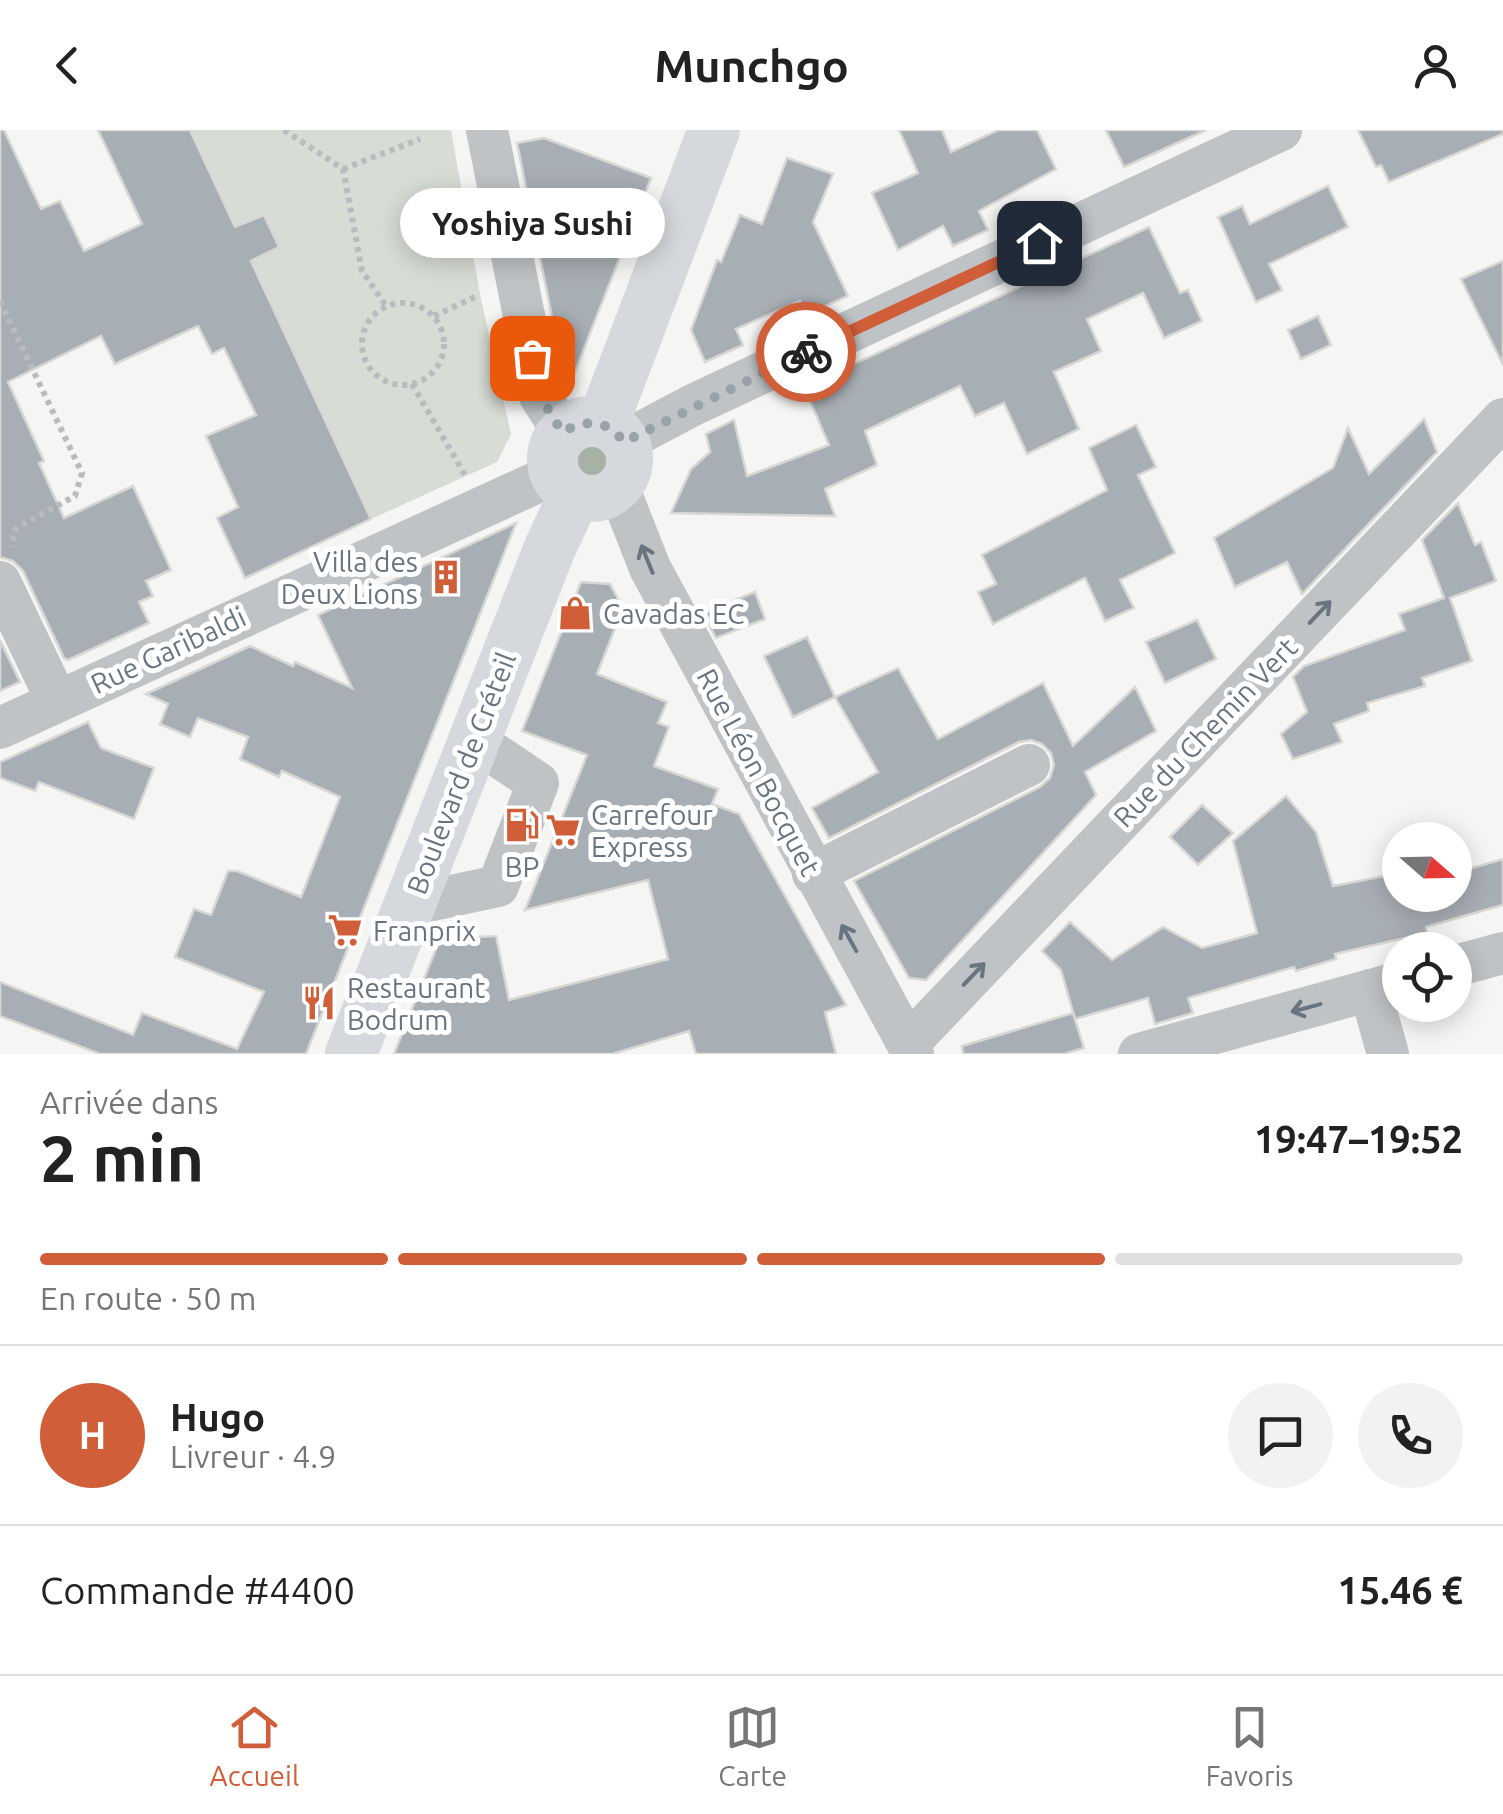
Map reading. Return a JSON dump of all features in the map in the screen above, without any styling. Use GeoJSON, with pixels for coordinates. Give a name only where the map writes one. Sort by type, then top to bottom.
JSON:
{"type":"FeatureCollection","features":[{"type":"Feature","properties":{"kind":"main road","name":"Boulevard de Créteil"},"geometry":{"type":"LineString","coordinates":[[350,1054],[589,458],[714,130]]}},
{"type":"Feature","properties":{"kind":"street","name":"Rue Léon Bocquet"},"geometry":{"type":"LineString","coordinates":[[487,130],[540,396],[589,458],[910,1049]]}},
{"type":"Feature","properties":{"kind":"street","name":"Rue Garibaldi"},"geometry":{"type":"LineString","coordinates":[[0,728],[589,458],[1281,130]]}},
{"type":"Feature","properties":{"kind":"street","name":"Rue du Chemin Vert"},"geometry":{"type":"LineString","coordinates":[[910,1049],[1503,419]]}},
{"type":"Feature","properties":{"kind":"street"},"geometry":{"type":"LineString","coordinates":[[5,568],[57,701]]}},
{"type":"Feature","properties":{"kind":"street"},"geometry":{"type":"LineString","coordinates":[[410,905],[498,886],[522,826],[538,782],[474,740]]}},
{"type":"Feature","properties":{"kind":"street"},"geometry":{"type":"LineString","coordinates":[[813,874],[1029,765]]}},
{"type":"Feature","properties":{"kind":"street"},"geometry":{"type":"LineString","coordinates":[[1472,961],[1503,953]]}},
{"type":"Feature","properties":{"kind":"street"},"geometry":{"type":"LineString","coordinates":[[1139,1054],[1211,1044],[1382,987]]}},
{"type":"Feature","properties":{"kind":"street"},"geometry":{"type":"LineString","coordinates":[[1387,1022],[1388,1054]]}},
{"type":"Feature","properties":{"kind":"path"},"geometry":{"type":"LineString","coordinates":[[284,130],[343,169],[362,272],[386,306]]}},
{"type":"Feature","properties":{"kind":"path"},"geometry":{"type":"LineString","coordinates":[[343,169],[420,139]]}},
{"type":"Feature","properties":{"kind":"path"},"geometry":{"type":"LineString","coordinates":[[434,316],[480,294]]}},
{"type":"Feature","properties":{"kind":"path"},"geometry":{"type":"LineString","coordinates":[[0,301],[82,473],[75,496],[16,528],[5,568]]}},
{"type":"Feature","properties":{"kind":"path"},"geometry":{"type":"LineString","coordinates":[[412,303],[434,316],[442,328],[442,356],[436,369],[412,384],[386,381],[366,363],[362,350],[367,324],[386,306],[412,303]]}},
{"type":"Feature","properties":{"kind":"path"},"geometry":{"type":"LineString","coordinates":[[412,384],[466,476]]}},
{"type":"Feature","properties":{"kind":"shaded area"},"geometry":{"type":"Polygon","coordinates":[[[191,130],[451,130],[480,294],[511,434],[497,462],[371,519],[191,130]]]}},
{"type":"Feature","properties":{"kind":"building"},"geometry":{"type":"Polygon","coordinates":[[[0,130],[4,130],[41,209],[60,201],[84,251],[142,224],[98,130],[190,130],[235,227],[264,215],[279,247],[251,261],[371,519],[245,578],[217,518],[238,507],[206,436],[256,415],[224,348],[212,354],[198,326],[115,364],[101,336],[8,382],[44,461],[39,463],[64,518],[133,486],[171,570],[146,581],[153,596],[139,602],[149,623],[68,660],[64,658],[23,571],[13,561],[0,557],[0,130]]]}},
{"type":"Feature","properties":{"kind":"building"},"geometry":{"type":"Polygon","coordinates":[[[899,130],[942,130],[951,152],[998,130],[1037,130],[1056,169],[979,211],[988,230],[953,246],[943,226],[898,250],[872,193],[918,173],[899,130]]]}},
{"type":"Feature","properties":{"kind":"building"},"geometry":{"type":"Polygon","coordinates":[[[1106,130],[1206,130],[1124,167],[1106,130]]]}},
{"type":"Feature","properties":{"kind":"building"},"geometry":{"type":"Polygon","coordinates":[[[1358,130],[1503,130],[1503,134],[1389,182],[1381,165],[1376,167],[1358,130]]]}},
{"type":"Feature","properties":{"kind":"building"},"geometry":{"type":"Polygon","coordinates":[[[544,138],[651,178],[567,392],[517,143],[544,138]]]}},
{"type":"Feature","properties":{"kind":"building"},"geometry":{"type":"Polygon","coordinates":[[[787,158],[833,174],[813,222],[848,296],[806,315],[800,301],[736,329],[743,345],[705,362],[691,330],[717,260],[721,262],[740,215],[762,224],[787,158]]]}},
{"type":"Feature","properties":{"kind":"building"},"geometry":{"type":"Polygon","coordinates":[[[1328,186],[1348,227],[1269,264],[1282,290],[1256,302],[1218,217],[1242,206],[1250,224],[1328,186]]]}},
{"type":"Feature","properties":{"kind":"building"},"geometry":{"type":"Polygon","coordinates":[[[1149,227],[1180,293],[1188,290],[1202,321],[1164,338],[1143,293],[1087,319],[1101,351],[1054,372],[1079,429],[1027,454],[1004,403],[975,416],[960,386],[865,431],[877,465],[825,489],[835,516],[671,513],[691,469],[710,452],[706,434],[734,420],[747,476],[829,445],[804,387],[1149,227]]]}},
{"type":"Feature","properties":{"kind":"building"},"geometry":{"type":"Polygon","coordinates":[[[1503,261],[1503,365],[1461,279],[1503,261]]]}},
{"type":"Feature","properties":{"kind":"building"},"geometry":{"type":"Polygon","coordinates":[[[1318,316],[1331,345],[1301,359],[1288,330],[1318,316]]]}},
{"type":"Feature","properties":{"kind":"building"},"geometry":{"type":"Polygon","coordinates":[[[1424,419],[1437,452],[1302,594],[1287,562],[1235,587],[1214,538],[1333,468],[1348,428],[1369,474],[1424,419]]]}},
{"type":"Feature","properties":{"kind":"building"},"geometry":{"type":"Polygon","coordinates":[[[1136,425],[1156,467],[1138,475],[1175,553],[1120,580],[1134,608],[1105,621],[1085,578],[993,624],[978,592],[996,584],[982,555],[1107,490],[1089,448],[1136,425]]]}},
{"type":"Feature","properties":{"kind":"building"},"geometry":{"type":"Polygon","coordinates":[[[1458,503],[1475,545],[1481,542],[1496,581],[1450,598],[1472,661],[1422,678],[1425,686],[1367,703],[1369,711],[1334,724],[1342,742],[1293,759],[1281,734],[1307,712],[1293,677],[1304,666],[1405,630],[1399,614],[1444,598],[1422,540],[1458,503]]]}},
{"type":"Feature","properties":{"kind":"building"},"geometry":{"type":"Polygon","coordinates":[[[516,523],[306,1054],[100,1054],[0,1016],[0,982],[133,1035],[142,1013],[237,1049],[264,992],[175,957],[194,909],[211,915],[228,871],[237,871],[301,897],[340,797],[282,771],[279,777],[240,759],[248,737],[198,718],[190,737],[160,724],[168,704],[146,694],[250,646],[352,688],[318,615],[516,523]]]}},
{"type":"Feature","properties":{"kind":"building"},"geometry":{"type":"Polygon","coordinates":[[[581,582],[610,584],[623,608],[597,674],[667,702],[658,723],[669,727],[654,766],[718,789],[712,804],[739,814],[846,1005],[825,1012],[836,1054],[696,1054],[689,1031],[612,1054],[394,1054],[440,939],[496,936],[509,1000],[668,959],[648,880],[525,910],[587,755],[522,731],[581,582]]]}},
{"type":"Feature","properties":{"kind":"building"},"geometry":{"type":"Polygon","coordinates":[[[755,592],[765,619],[716,638],[703,613],[755,592]]]}},
{"type":"Feature","properties":{"kind":"building"},"geometry":{"type":"Polygon","coordinates":[[[1197,620],[1216,659],[1165,683],[1146,642],[1197,620]]]}},
{"type":"Feature","properties":{"kind":"building"},"geometry":{"type":"Polygon","coordinates":[[[807,637],[835,697],[793,717],[764,656],[807,637]]]}},
{"type":"Feature","properties":{"kind":"building"},"geometry":{"type":"Polygon","coordinates":[[[0,640],[20,682],[0,691],[0,640]]]}},
{"type":"Feature","properties":{"kind":"building"},"geometry":{"type":"Polygon","coordinates":[[[898,668],[938,739],[1043,683],[1073,746],[1135,687],[1156,731],[1085,772],[1096,795],[926,980],[909,978],[854,881],[1040,787],[1050,778],[1054,765],[1051,753],[1042,744],[1031,740],[1019,742],[829,838],[812,808],[878,772],[835,697],[898,668]]]}},
{"type":"Feature","properties":{"kind":"building"},"geometry":{"type":"Polygon","coordinates":[[[88,722],[101,748],[154,768],[134,819],[39,782],[35,791],[0,778],[0,762],[88,722]]]}},
{"type":"Feature","properties":{"kind":"building"},"geometry":{"type":"Polygon","coordinates":[[[1286,796],[1316,832],[1333,886],[1382,876],[1382,912],[1472,912],[1472,868],[1503,859],[1503,905],[1426,927],[1427,932],[1382,932],[1382,943],[1335,954],[1336,959],[1188,998],[1193,1013],[1155,1024],[1148,998],[1075,1019],[1061,970],[1042,951],[1070,922],[1112,960],[1163,927],[1202,948],[1257,933],[1233,841],[1286,796]]]}},
{"type":"Feature","properties":{"kind":"building"},"geometry":{"type":"Polygon","coordinates":[[[1202,805],[1233,833],[1198,865],[1170,837],[1202,805]]]}},
{"type":"Feature","properties":{"kind":"building"},"geometry":{"type":"Polygon","coordinates":[[[1073,1013],[1084,1048],[1064,1054],[963,1054],[962,1046],[1073,1013]]]}},
{"type":"Feature","properties":{"kind":"way so far"},"geometry":{"type":"LineString","coordinates":[[532,358],[540,396],[562,432],[581,422],[602,423],[615,430],[624,442],[806,352]]}},
{"type":"Feature","properties":{"kind":"place","name":"Yoshiya Sushi"},"geometry":{"type":"Point","coordinates":[532,358]}},
{"type":"Feature","properties":{"kind":"place","name":"Villa des Deux Lions"},"geometry":{"type":"Point","coordinates":[446,577]}},
{"type":"Feature","properties":{"kind":"place","name":"Cavadas EC"},"geometry":{"type":"Point","coordinates":[575,613]}},
{"type":"Feature","properties":{"kind":"place","name":"BP"},"geometry":{"type":"Point","coordinates":[522,825]}},
{"type":"Feature","properties":{"kind":"place","name":"Carrefour Express"},"geometry":{"type":"Point","coordinates":[563,830]}},
{"type":"Feature","properties":{"kind":"place","name":"Franprix"},"geometry":{"type":"Point","coordinates":[345,930]}},
{"type":"Feature","properties":{"kind":"place","name":"Restaurant Bodrum"},"geometry":{"type":"Point","coordinates":[319,1003]}},
{"type":"Feature","properties":{"kind":"route"},"geometry":{"type":"LineString","coordinates":[[806,352],[1039,243]]}}]}
